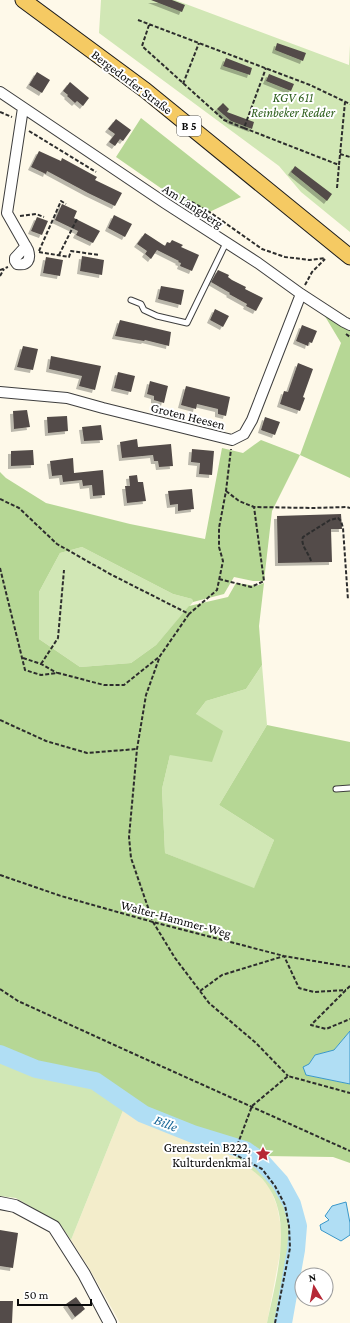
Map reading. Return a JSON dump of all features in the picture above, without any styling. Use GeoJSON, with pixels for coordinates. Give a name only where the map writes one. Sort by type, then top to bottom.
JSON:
{"type":"FeatureCollection","features":[{"type":"Feature","properties":{"kind":"main road","name":"Bergedorfer Straße"},"geometry":{"type":"LineString","coordinates":[[23,0],[145,90],[350,257]]}},
{"type":"Feature","properties":{"kind":"street","name":"Am Langberg"},"geometry":{"type":"LineString","coordinates":[[0,92],[165,203],[258,263],[301,294],[350,325]]}},
{"type":"Feature","properties":{"kind":"street"},"geometry":{"type":"LineString","coordinates":[[22,108],[5,214],[26,248]]}},
{"type":"Feature","properties":{"kind":"street","name":"Groten Heesen"},"geometry":{"type":"LineString","coordinates":[[0,392],[67,398],[232,440],[244,434],[252,420],[301,294]]}},
{"type":"Feature","properties":{"kind":"street"},"geometry":{"type":"LineString","coordinates":[[0,1203],[15,1206],[54,1227],[84,1274],[110,1323]]}},
{"type":"Feature","properties":{"kind":"lane"},"geometry":{"type":"LineString","coordinates":[[131,300],[141,304],[144,310],[157,316],[187,323],[226,243]]}},
{"type":"Feature","properties":{"kind":"lane"},"geometry":{"type":"LineString","coordinates":[[336,789],[350,788]]}},
{"type":"Feature","properties":{"kind":"path"},"geometry":{"type":"LineString","coordinates":[[138,20],[310,85],[350,104]]}},
{"type":"Feature","properties":{"kind":"path"},"geometry":{"type":"LineString","coordinates":[[149,25],[142,46],[224,120],[339,165]]}},
{"type":"Feature","properties":{"kind":"path"},"geometry":{"type":"LineString","coordinates":[[183,84],[200,43]]}},
{"type":"Feature","properties":{"kind":"path"},"geometry":{"type":"LineString","coordinates":[[244,128],[266,68]]}},
{"type":"Feature","properties":{"kind":"path"},"geometry":{"type":"LineString","coordinates":[[337,188],[345,102]]}},
{"type":"Feature","properties":{"kind":"path"},"geometry":{"type":"LineString","coordinates":[[0,112],[20,123],[96,172]]}},
{"type":"Feature","properties":{"kind":"path"},"geometry":{"type":"LineString","coordinates":[[340,154],[350,157]]}},
{"type":"Feature","properties":{"kind":"path"},"geometry":{"type":"LineString","coordinates":[[165,203],[177,200],[190,201],[211,213],[262,249],[285,257],[309,260],[325,258],[312,272],[301,294]]}},
{"type":"Feature","properties":{"kind":"path"},"geometry":{"type":"LineString","coordinates":[[39,252],[60,201],[66,204]]}},
{"type":"Feature","properties":{"kind":"path"},"geometry":{"type":"LineString","coordinates":[[5,214],[36,214],[44,217]]}},
{"type":"Feature","properties":{"kind":"path"},"geometry":{"type":"LineString","coordinates":[[59,255],[77,219]]}},
{"type":"Feature","properties":{"kind":"path"},"geometry":{"type":"LineString","coordinates":[[26,248],[39,252],[69,257],[71,250],[100,255]]}},
{"type":"Feature","properties":{"kind":"path"},"geometry":{"type":"LineString","coordinates":[[0,276],[4,269]]}},
{"type":"Feature","properties":{"kind":"path"},"geometry":{"type":"LineString","coordinates":[[232,440],[226,491],[219,528],[219,547],[222,561],[217,590],[189,614],[160,656],[146,695],[137,749],[129,837],[131,858],[153,922],[175,958],[209,1003],[256,1043],[288,1076],[350,1093]]}},
{"type":"Feature","properties":{"kind":"path"},"geometry":{"type":"LineString","coordinates":[[226,491],[239,501],[254,507],[350,508]]}},
{"type":"Feature","properties":{"kind":"path"},"geometry":{"type":"LineString","coordinates":[[0,499],[19,508],[57,544],[110,574],[189,614]]}},
{"type":"Feature","properties":{"kind":"path"},"geometry":{"type":"LineString","coordinates":[[219,579],[251,587],[264,581],[254,507]]}},
{"type":"Feature","properties":{"kind":"path"},"geometry":{"type":"LineString","coordinates":[[311,562],[303,546],[303,537],[330,520],[338,518],[341,521],[343,528],[348,600]]}},
{"type":"Feature","properties":{"kind":"path"},"geometry":{"type":"LineString","coordinates":[[0,568],[26,670],[41,675],[58,673]]}},
{"type":"Feature","properties":{"kind":"path"},"geometry":{"type":"LineString","coordinates":[[41,664],[58,638],[64,570]]}},
{"type":"Feature","properties":{"kind":"path"},"geometry":{"type":"LineString","coordinates":[[23,658],[41,664],[58,673],[104,685],[124,685],[160,656]]}},
{"type":"Feature","properties":{"kind":"path"},"geometry":{"type":"LineString","coordinates":[[0,720],[46,741],[86,753],[137,749]]}},
{"type":"Feature","properties":{"kind":"path","name":"Walter-Hammer-Weg"},"geometry":{"type":"LineString","coordinates":[[0,875],[61,896],[153,922],[284,956],[350,967]]}},
{"type":"Feature","properties":{"kind":"path"},"geometry":{"type":"LineString","coordinates":[[200,991],[222,975],[284,956],[300,988],[314,992],[346,990]]}},
{"type":"Feature","properties":{"kind":"path"},"geometry":{"type":"LineString","coordinates":[[350,986],[311,1026],[326,1030],[350,1019]]}},
{"type":"Feature","properties":{"kind":"path"},"geometry":{"type":"LineString","coordinates":[[0,989],[18,1001],[350,1151]]}},
{"type":"Feature","properties":{"kind":"path"},"geometry":{"type":"LineString","coordinates":[[275,1323],[290,1248],[289,1226],[285,1205],[275,1186],[262,1169],[234,1154],[252,1106],[288,1076]]}},
{"type":"Feature","properties":{"kind":"shaded area"},"geometry":{"type":"Polygon","coordinates":[[[126,1103],[142,1114],[219,1146],[254,1170],[270,1188],[277,1206],[281,1227],[281,1248],[267,1323],[120,1323],[89,1268],[71,1240],[126,1103]]]}},
{"type":"Feature","properties":{"kind":"green space","name":"KGV 611 Reinbeker Redder"},"geometry":{"type":"Polygon","coordinates":[[[101,0],[175,0],[349,65],[350,45],[350,232],[301,192],[279,166],[99,33],[101,0]]]}},
{"type":"Feature","properties":{"kind":"green space"},"geometry":{"type":"Polygon","coordinates":[[[141,118],[241,197],[201,216],[116,157],[141,118]]]}},
{"type":"Feature","properties":{"kind":"green space"},"geometry":{"type":"Polygon","coordinates":[[[323,313],[350,329],[350,478],[300,455],[341,343],[323,313]]]}},
{"type":"Feature","properties":{"kind":"green space"},"geometry":{"type":"Polygon","coordinates":[[[261,440],[300,455],[272,511],[264,581],[253,581],[234,577],[224,594],[193,602],[192,599],[173,594],[82,547],[60,553],[39,592],[39,639],[80,667],[131,663],[156,645],[189,606],[228,597],[236,583],[256,586],[264,583],[259,626],[262,665],[246,689],[206,701],[196,714],[223,731],[212,762],[170,755],[162,789],[165,853],[254,888],[274,840],[219,805],[267,725],[350,742],[350,1031],[334,1050],[315,1055],[309,1064],[306,1075],[350,1084],[350,1163],[333,1157],[265,1156],[250,1151],[219,1146],[142,1114],[95,1082],[35,1069],[0,1052],[0,472],[6,478],[46,503],[130,524],[205,539],[222,448],[243,453],[261,440]]]}},
{"type":"Feature","properties":{"kind":"green space"},"geometry":{"type":"Polygon","coordinates":[[[82,547],[173,594],[192,599],[193,602],[156,645],[131,663],[80,667],[39,639],[39,592],[60,553],[82,547]]]}},
{"type":"Feature","properties":{"kind":"green space"},"geometry":{"type":"Polygon","coordinates":[[[262,665],[267,725],[219,805],[274,840],[254,889],[165,853],[162,789],[170,755],[206,701],[246,689],[262,665]]]}},
{"type":"Feature","properties":{"kind":"green space"},"geometry":{"type":"Polygon","coordinates":[[[0,1056],[35,1069],[95,1082],[126,1103],[71,1240],[60,1224],[16,1198],[0,1196],[0,1056]]]}},
{"type":"Feature","properties":{"kind":"green space"},"geometry":{"type":"Polygon","coordinates":[[[250,1151],[265,1156],[287,1178],[300,1203],[303,1226],[298,1267],[294,1267],[294,1299],[291,1323],[267,1323],[280,1254],[280,1219],[276,1203],[266,1183],[235,1158],[250,1151]]]}},
{"type":"Feature","properties":{"kind":"water"},"geometry":{"type":"Polygon","coordinates":[[[350,1031],[350,1084],[306,1075],[303,1067],[309,1064],[315,1055],[334,1050],[350,1031]]]}},
{"type":"Feature","properties":{"kind":"water"},"geometry":{"type":"Polygon","coordinates":[[[346,1202],[350,1223],[350,1235],[341,1241],[321,1230],[320,1225],[329,1220],[325,1216],[332,1206],[346,1202]]]}},
{"type":"Feature","properties":{"kind":"building"},"geometry":{"type":"Polygon","coordinates":[[[151,0],[172,0],[185,5],[182,12],[151,0]]]}},
{"type":"Feature","properties":{"kind":"building"},"geometry":{"type":"Polygon","coordinates":[[[277,43],[306,53],[303,61],[275,50],[277,43]]]}},
{"type":"Feature","properties":{"kind":"building"},"geometry":{"type":"Polygon","coordinates":[[[226,58],[252,68],[250,75],[223,66],[226,58]]]}},
{"type":"Feature","properties":{"kind":"building"},"geometry":{"type":"Polygon","coordinates":[[[37,72],[50,80],[42,93],[29,85],[37,72]]]}},
{"type":"Feature","properties":{"kind":"building"},"geometry":{"type":"Polygon","coordinates":[[[269,74],[294,84],[291,91],[266,81],[269,74]]]}},
{"type":"Feature","properties":{"kind":"building"},"geometry":{"type":"Polygon","coordinates":[[[70,82],[89,98],[83,106],[77,101],[75,103],[63,91],[70,82]]]}},
{"type":"Feature","properties":{"kind":"building"},"geometry":{"type":"Polygon","coordinates":[[[223,103],[229,109],[227,112],[254,122],[252,129],[231,121],[217,109],[223,103]]]}},
{"type":"Feature","properties":{"kind":"building"},"geometry":{"type":"Polygon","coordinates":[[[116,119],[131,130],[123,141],[120,139],[115,146],[109,142],[115,134],[108,129],[116,119]]]}},
{"type":"Feature","properties":{"kind":"building"},"geometry":{"type":"Polygon","coordinates":[[[39,151],[61,161],[62,158],[97,177],[95,180],[122,193],[115,206],[47,171],[46,174],[31,167],[39,151]]]}},
{"type":"Feature","properties":{"kind":"building"},"geometry":{"type":"Polygon","coordinates":[[[295,166],[332,194],[327,201],[291,172],[295,166]]]}},
{"type":"Feature","properties":{"kind":"building"},"geometry":{"type":"Polygon","coordinates":[[[62,204],[77,211],[74,218],[100,231],[93,243],[76,235],[78,231],[55,220],[62,204]]]}},
{"type":"Feature","properties":{"kind":"building"},"geometry":{"type":"Polygon","coordinates":[[[114,215],[132,224],[125,237],[108,228],[114,215]]]}},
{"type":"Feature","properties":{"kind":"building"},"geometry":{"type":"Polygon","coordinates":[[[37,217],[48,221],[42,235],[31,231],[37,217]]]}},
{"type":"Feature","properties":{"kind":"building"},"geometry":{"type":"Polygon","coordinates":[[[145,233],[165,246],[167,242],[170,243],[172,240],[183,245],[181,247],[199,255],[192,271],[180,266],[181,263],[178,262],[179,261],[157,250],[151,259],[145,254],[147,251],[137,244],[145,233]]]}},
{"type":"Feature","properties":{"kind":"building"},"geometry":{"type":"Polygon","coordinates":[[[82,256],[104,260],[102,275],[80,271],[82,256]]]}},
{"type":"Feature","properties":{"kind":"building"},"geometry":{"type":"Polygon","coordinates":[[[46,257],[63,260],[60,276],[43,273],[46,257]]]}},
{"type":"Feature","properties":{"kind":"building"},"geometry":{"type":"Polygon","coordinates":[[[218,270],[229,275],[228,277],[232,280],[246,287],[245,289],[263,298],[256,311],[246,306],[247,304],[211,282],[218,270]]]}},
{"type":"Feature","properties":{"kind":"building"},"geometry":{"type":"Polygon","coordinates":[[[161,286],[184,290],[181,305],[158,299],[161,286]]]}},
{"type":"Feature","properties":{"kind":"building"},"geometry":{"type":"Polygon","coordinates":[[[215,309],[229,316],[223,327],[210,320],[215,309]]]}},
{"type":"Feature","properties":{"kind":"building"},"geometry":{"type":"Polygon","coordinates":[[[120,320],[171,332],[169,346],[145,340],[115,336],[120,320]]]}},
{"type":"Feature","properties":{"kind":"building"},"geometry":{"type":"Polygon","coordinates":[[[302,325],[317,331],[312,343],[309,342],[308,346],[296,341],[302,325]]]}},
{"type":"Feature","properties":{"kind":"building"},"geometry":{"type":"Polygon","coordinates":[[[23,346],[38,349],[33,370],[17,367],[23,346]]]}},
{"type":"Feature","properties":{"kind":"building"},"geometry":{"type":"Polygon","coordinates":[[[51,356],[101,366],[95,390],[79,386],[82,376],[49,369],[51,356]]]}},
{"type":"Feature","properties":{"kind":"building"},"geometry":{"type":"Polygon","coordinates":[[[298,363],[313,369],[303,397],[305,398],[300,411],[280,404],[284,391],[288,392],[298,363]]]}},
{"type":"Feature","properties":{"kind":"building"},"geometry":{"type":"Polygon","coordinates":[[[118,372],[135,376],[131,392],[114,388],[118,372]]]}},
{"type":"Feature","properties":{"kind":"building"},"geometry":{"type":"Polygon","coordinates":[[[150,381],[168,386],[164,403],[154,400],[154,396],[147,394],[150,381]]]}},
{"type":"Feature","properties":{"kind":"building"},"geometry":{"type":"Polygon","coordinates":[[[186,386],[230,397],[226,416],[218,414],[218,409],[197,404],[196,409],[181,405],[186,386]]]}},
{"type":"Feature","properties":{"kind":"building"},"geometry":{"type":"Polygon","coordinates":[[[27,410],[30,427],[14,429],[13,411],[27,410]]]}},
{"type":"Feature","properties":{"kind":"building"},"geometry":{"type":"Polygon","coordinates":[[[67,416],[68,431],[48,433],[47,417],[67,416]]]}},
{"type":"Feature","properties":{"kind":"building"},"geometry":{"type":"Polygon","coordinates":[[[265,417],[280,422],[275,435],[261,430],[265,417]]]}},
{"type":"Feature","properties":{"kind":"building"},"geometry":{"type":"Polygon","coordinates":[[[101,425],[103,440],[84,441],[82,427],[101,425]]]}},
{"type":"Feature","properties":{"kind":"building"},"geometry":{"type":"Polygon","coordinates":[[[137,439],[138,447],[171,444],[173,466],[159,467],[158,461],[154,461],[153,455],[122,458],[120,442],[137,439]]]}},
{"type":"Feature","properties":{"kind":"building"},"geometry":{"type":"Polygon","coordinates":[[[192,449],[214,451],[212,475],[199,474],[200,463],[191,462],[192,449]]]}},
{"type":"Feature","properties":{"kind":"building"},"geometry":{"type":"Polygon","coordinates":[[[33,450],[34,465],[11,466],[11,451],[33,450]]]}},
{"type":"Feature","properties":{"kind":"building"},"geometry":{"type":"Polygon","coordinates":[[[73,458],[74,473],[103,470],[105,495],[93,496],[92,485],[83,486],[82,480],[63,482],[62,475],[52,476],[50,461],[73,458]]]}},
{"type":"Feature","properties":{"kind":"building"},"geometry":{"type":"Polygon","coordinates":[[[137,475],[138,482],[143,482],[146,501],[127,503],[125,486],[130,486],[129,476],[137,475]]]}},
{"type":"Feature","properties":{"kind":"building"},"geometry":{"type":"Polygon","coordinates":[[[192,489],[194,509],[178,511],[178,504],[170,505],[168,491],[192,489]]]}},
{"type":"Feature","properties":{"kind":"building"},"geometry":{"type":"Polygon","coordinates":[[[341,514],[342,529],[331,529],[332,562],[278,563],[277,516],[341,514]]]}},
{"type":"Feature","properties":{"kind":"building"},"geometry":{"type":"Polygon","coordinates":[[[0,1230],[18,1233],[13,1268],[0,1266],[0,1230]]]}},
{"type":"Feature","properties":{"kind":"building"},"geometry":{"type":"Polygon","coordinates":[[[76,1297],[85,1309],[75,1317],[66,1304],[76,1297]]]}},
{"type":"Feature","properties":{"kind":"building"},"geometry":{"type":"Polygon","coordinates":[[[0,1301],[13,1301],[12,1323],[0,1323],[0,1301]]]}},
{"type":"Feature","properties":{"kind":"waterway","name":"Bille"},"geometry":{"type":"LineString","coordinates":[[0,1054],[36,1069],[95,1081],[143,1114],[193,1134],[245,1150],[261,1161],[280,1182],[292,1204],[298,1226],[296,1250],[283,1323]]}},
{"type":"Feature","properties":{"kind":"place","name":"Grenzstein B222, Kulturdenkmal"},"geometry":{"type":"Point","coordinates":[263,1154]}}]}
